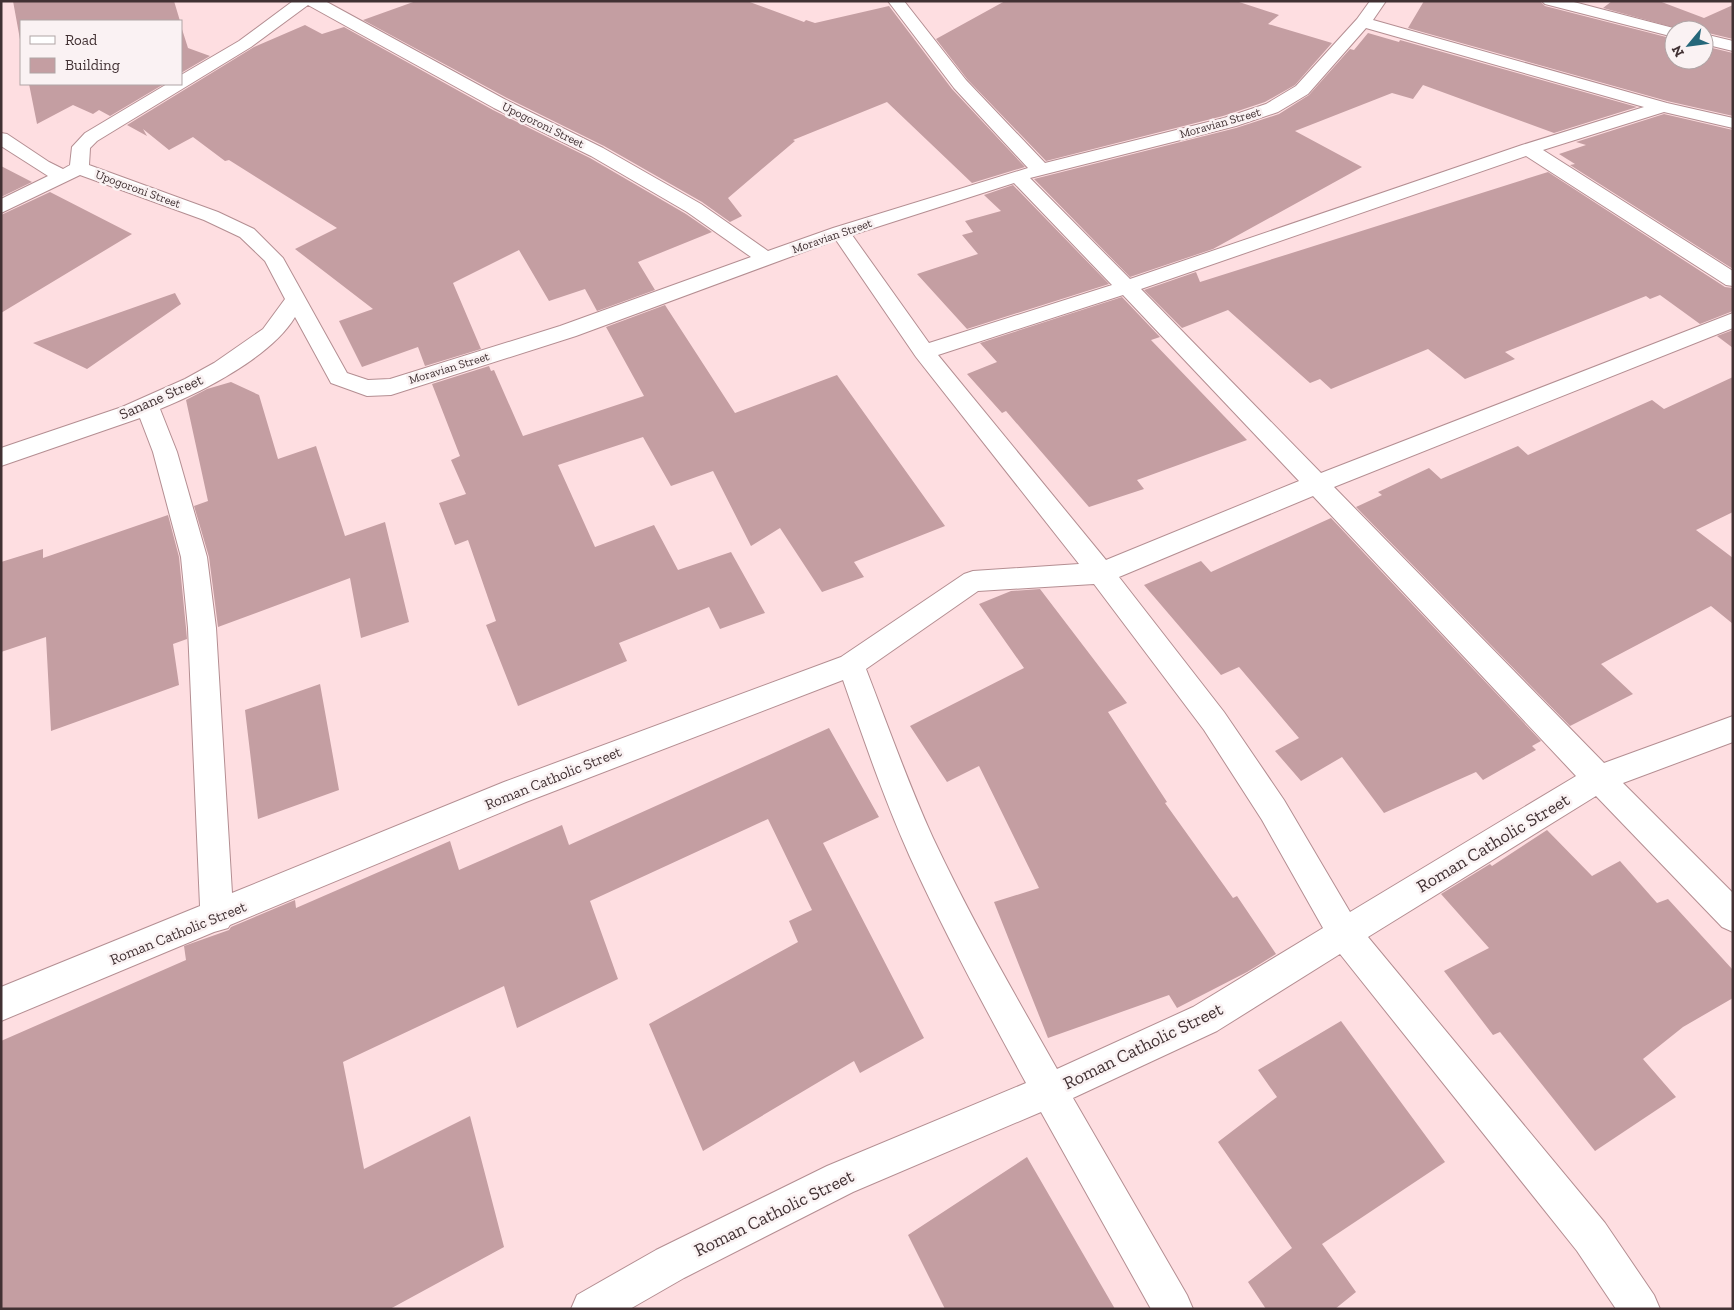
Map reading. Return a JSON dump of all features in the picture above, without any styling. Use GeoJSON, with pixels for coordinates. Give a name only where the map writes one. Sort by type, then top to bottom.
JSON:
{"type":"FeatureCollection","features":[{"type":"Feature","properties":{"kind":"street","name":"Upogoroni Street"},"geometry":{"type":"LineString","coordinates":[[182,82],[245,44],[303,1]]}},
{"type":"Feature","properties":{"kind":"street","name":"Upogoroni Street"},"geometry":{"type":"LineString","coordinates":[[313,1],[339,7],[500,104],[597,152],[694,208],[766,259]]}},
{"type":"Feature","properties":{"kind":"street"},"geometry":{"type":"LineString","coordinates":[[896,1],[1028,172],[1127,287],[1598,779],[1733,916]]}},
{"type":"Feature","properties":{"kind":"street","name":"Moravian Street"},"geometry":{"type":"LineString","coordinates":[[294,299],[338,378],[367,388],[391,386],[568,331],[840,232],[1028,172],[1230,122],[1272,108],[1302,90],[1363,22],[1378,1]]}},
{"type":"Feature","properties":{"kind":"street"},"geometry":{"type":"LineString","coordinates":[[1550,1],[1664,30]]}},
{"type":"Feature","properties":{"kind":"street"},"geometry":{"type":"LineString","coordinates":[[1363,22],[1663,107],[1733,123]]}},
{"type":"Feature","properties":{"kind":"street"},"geometry":{"type":"LineString","coordinates":[[1714,41],[1733,46]]}},
{"type":"Feature","properties":{"kind":"street","name":"Upogoroni Street"},"geometry":{"type":"LineString","coordinates":[[71,172],[81,147],[91,137],[177,85]]}},
{"type":"Feature","properties":{"kind":"street"},"geometry":{"type":"LineString","coordinates":[[924,352],[1127,287],[1528,149],[1663,107]]}},
{"type":"Feature","properties":{"kind":"street","name":"Upogoroni Street"},"geometry":{"type":"LineString","coordinates":[[1,138],[36,162],[202,213],[247,233],[273,258],[294,299]]}},
{"type":"Feature","properties":{"kind":"street"},"geometry":{"type":"LineString","coordinates":[[1528,149],[1733,280]]}},
{"type":"Feature","properties":{"kind":"street"},"geometry":{"type":"LineString","coordinates":[[1,207],[71,172]]}},
{"type":"Feature","properties":{"kind":"street"},"geometry":{"type":"LineString","coordinates":[[840,232],[924,352],[1101,573],[1219,729],[1273,810],[1344,933],[1591,1236],[1640,1309]]}},
{"type":"Feature","properties":{"kind":"street","name":"Sanane Street"},"geometry":{"type":"LineString","coordinates":[[1,457],[81,431],[147,405],[207,376],[241,355],[277,329],[294,299]]}},
{"type":"Feature","properties":{"kind":"street","name":"Roman Catholic Street"},"geometry":{"type":"LineString","coordinates":[[1,1004],[218,917],[515,792],[851,665],[973,580],[1101,573],[1315,484],[1733,320]]}},
{"type":"Feature","properties":{"kind":"street"},"geometry":{"type":"LineString","coordinates":[[147,405],[165,452],[194,557],[202,628],[218,917]]}},
{"type":"Feature","properties":{"kind":"street"},"geometry":{"type":"LineString","coordinates":[[851,665],[887,764],[922,848],[989,982],[1048,1091],[1173,1309]]}},
{"type":"Feature","properties":{"kind":"street","name":"Roman Catholic Street"},"geometry":{"type":"LineString","coordinates":[[591,1309],[670,1264],[840,1179],[1048,1091],[1205,1019],[1598,779],[1733,729]]}},
{"type":"Feature","properties":{"kind":"building"},"geometry":{"type":"Polygon","coordinates":[[[13,1],[174,1],[180,20],[20,20],[20,40],[13,1]]]}},
{"type":"Feature","properties":{"kind":"building"},"geometry":{"type":"Polygon","coordinates":[[[416,1],[747,1],[804,22],[806,20],[815,23],[889,6],[952,89],[1025,167],[972,183],[887,102],[793,140],[795,141],[728,198],[742,216],[730,222],[702,202],[604,146],[507,98],[363,20],[416,1]]]}},
{"type":"Feature","properties":{"kind":"building"},"geometry":{"type":"Polygon","coordinates":[[[1005,1],[1236,1],[1279,15],[1268,24],[1332,43],[1295,85],[1265,102],[1223,116],[1046,161],[967,79],[936,39],[1005,1]]]}},
{"type":"Feature","properties":{"kind":"building"},"geometry":{"type":"Polygon","coordinates":[[[1424,1],[1540,1],[1545,6],[1664,36],[1664,70],[1714,70],[1714,48],[1733,53],[1733,116],[1667,101],[1408,28],[1424,1]]]}},
{"type":"Feature","properties":{"kind":"building"},"geometry":{"type":"Polygon","coordinates":[[[1612,1],[1659,1],[1704,18],[1733,5],[1733,39],[1714,34],[1714,20],[1664,20],[1664,25],[1603,8],[1612,1]]]}},
{"type":"Feature","properties":{"kind":"building"},"geometry":{"type":"Polygon","coordinates":[[[305,25],[322,34],[344,27],[493,110],[590,158],[686,214],[712,232],[638,262],[655,290],[597,311],[585,289],[549,301],[519,250],[453,283],[481,349],[425,366],[418,347],[362,367],[339,321],[373,309],[295,249],[337,228],[229,160],[225,161],[193,137],[169,150],[143,129],[147,136],[127,125],[254,47],[305,25]]]}},
{"type":"Feature","properties":{"kind":"building"},"geometry":{"type":"Polygon","coordinates":[[[182,29],[188,48],[210,56],[182,72],[182,29]]]}},
{"type":"Feature","properties":{"kind":"building"},"geometry":{"type":"Polygon","coordinates":[[[1368,33],[1399,42],[1400,40],[1637,107],[1554,133],[1423,85],[1413,99],[1392,93],[1295,131],[1362,167],[1213,249],[1130,277],[1034,179],[1236,128],[1279,114],[1309,95],[1350,49],[1354,50],[1368,33]]]}},
{"type":"Feature","properties":{"kind":"building"},"geometry":{"type":"Polygon","coordinates":[[[29,85],[162,85],[110,116],[99,110],[93,114],[73,105],[37,124],[29,85]]]}},
{"type":"Feature","properties":{"kind":"building"},"geometry":{"type":"Polygon","coordinates":[[[1664,114],[1733,130],[1733,269],[1570,165],[1575,164],[1559,154],[1586,145],[1576,142],[1664,114]]]}},
{"type":"Feature","properties":{"kind":"building"},"geometry":{"type":"Polygon","coordinates":[[[1,166],[32,182],[1,197],[1,166]]]}},
{"type":"Feature","properties":{"kind":"building"},"geometry":{"type":"Polygon","coordinates":[[[1548,172],[1725,287],[1733,288],[1733,311],[1700,324],[1660,295],[1650,299],[1646,296],[1505,352],[1515,359],[1465,379],[1428,349],[1331,389],[1320,379],[1310,383],[1228,310],[1182,328],[1144,290],[1196,272],[1200,282],[1548,172]]]}},
{"type":"Feature","properties":{"kind":"building"},"geometry":{"type":"Polygon","coordinates":[[[1013,185],[1109,284],[967,329],[917,274],[978,254],[962,235],[973,232],[965,221],[1001,211],[984,195],[1013,185]]]}},
{"type":"Feature","properties":{"kind":"building"},"geometry":{"type":"Polygon","coordinates":[[[50,192],[132,234],[1,313],[1,215],[50,192]]]}},
{"type":"Feature","properties":{"kind":"building"},"geometry":{"type":"Polygon","coordinates":[[[175,293],[181,304],[87,369],[33,343],[175,293]]]}},
{"type":"Feature","properties":{"kind":"building"},"geometry":{"type":"Polygon","coordinates":[[[1122,297],[1160,337],[1151,340],[1247,440],[1137,480],[1144,489],[1089,507],[1006,411],[1002,413],[967,374],[997,362],[980,343],[1122,297]]]}},
{"type":"Feature","properties":{"kind":"building"},"geometry":{"type":"Polygon","coordinates":[[[665,305],[735,413],[837,375],[945,526],[854,562],[864,577],[822,592],[780,528],[751,546],[713,471],[671,486],[643,437],[558,465],[595,547],[654,525],[678,570],[731,552],[765,613],[720,629],[709,607],[619,643],[627,661],[518,706],[486,625],[496,621],[468,540],[455,545],[439,503],[466,494],[451,460],[460,456],[432,384],[489,366],[491,371],[494,370],[523,436],[644,396],[606,327],[665,305]]]}},
{"type":"Feature","properties":{"kind":"building"},"geometry":{"type":"Polygon","coordinates":[[[1733,330],[1733,348],[1717,336],[1733,330]]]}},
{"type":"Feature","properties":{"kind":"building"},"geometry":{"type":"Polygon","coordinates":[[[1733,377],[1733,512],[1696,530],[1733,558],[1733,624],[1711,606],[1601,664],[1633,694],[1570,726],[1356,507],[1382,495],[1378,492],[1429,468],[1441,479],[1518,446],[1528,455],[1652,400],[1664,409],[1733,377]]]}},
{"type":"Feature","properties":{"kind":"building"},"geometry":{"type":"Polygon","coordinates":[[[231,382],[259,395],[278,459],[316,446],[345,536],[385,522],[409,622],[361,638],[350,578],[218,627],[209,557],[194,506],[208,501],[186,400],[207,389],[231,382]]]}},
{"type":"Feature","properties":{"kind":"building"},"geometry":{"type":"Polygon","coordinates":[[[168,515],[179,557],[187,639],[173,644],[179,685],[51,731],[46,637],[1,652],[1,562],[43,549],[43,558],[168,515]]]}},
{"type":"Feature","properties":{"kind":"building"},"geometry":{"type":"Polygon","coordinates":[[[1331,518],[1541,741],[1532,746],[1536,750],[1483,780],[1476,772],[1384,813],[1342,757],[1301,781],[1275,751],[1299,738],[1239,667],[1221,675],[1144,585],[1201,561],[1211,572],[1331,518]]]}},
{"type":"Feature","properties":{"kind":"building"},"geometry":{"type":"Polygon","coordinates":[[[1040,589],[1127,703],[1108,712],[1167,802],[1165,803],[1233,898],[1237,896],[1276,954],[1247,972],[1177,1008],[1169,995],[1048,1038],[994,902],[1039,888],[979,766],[947,782],[910,726],[1024,668],[979,604],[1011,591],[1040,589]]]}},
{"type":"Feature","properties":{"kind":"building"},"geometry":{"type":"Polygon","coordinates":[[[320,684],[339,790],[258,819],[245,710],[320,684]]]}},
{"type":"Feature","properties":{"kind":"building"},"geometry":{"type":"Polygon","coordinates":[[[829,728],[879,817],[823,843],[924,1038],[860,1073],[854,1061],[703,1151],[649,1024],[798,942],[789,921],[812,910],[768,819],[590,901],[618,979],[517,1028],[504,986],[343,1062],[364,1169],[470,1116],[504,1247],[390,1309],[1,1309],[1,1041],[186,960],[184,946],[229,930],[231,927],[295,900],[296,908],[450,841],[459,870],[562,825],[569,845],[829,728]]]}},
{"type":"Feature","properties":{"kind":"building"},"geometry":{"type":"Polygon","coordinates":[[[1547,830],[1592,876],[1620,861],[1657,903],[1668,899],[1733,970],[1733,998],[1683,1027],[1643,1059],[1676,1097],[1595,1151],[1500,1032],[1493,1035],[1444,971],[1489,948],[1441,894],[1490,864],[1492,866],[1547,830]]]}},
{"type":"Feature","properties":{"kind":"building"},"geometry":{"type":"Polygon","coordinates":[[[1341,1021],[1445,1162],[1322,1244],[1356,1292],[1335,1309],[1266,1309],[1248,1282],[1292,1248],[1218,1142],[1277,1097],[1258,1070],[1341,1021]]]}},
{"type":"Feature","properties":{"kind":"building"},"geometry":{"type":"Polygon","coordinates":[[[1027,1157],[1115,1309],[945,1309],[908,1235],[1027,1157]]]}}]}
